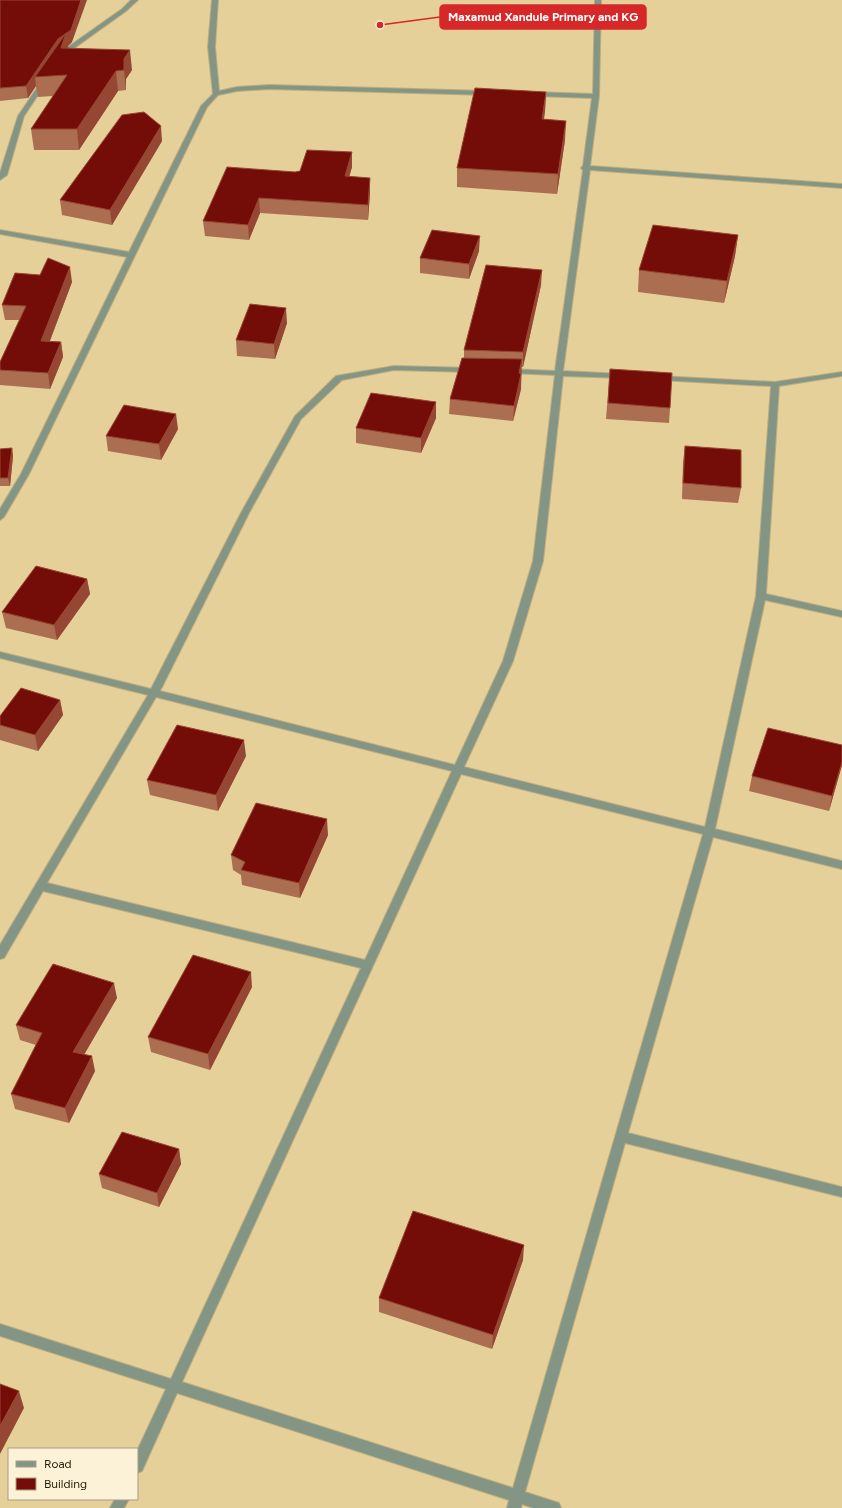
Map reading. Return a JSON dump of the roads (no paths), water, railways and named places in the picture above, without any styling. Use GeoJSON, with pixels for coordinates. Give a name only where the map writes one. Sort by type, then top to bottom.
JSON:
{"type":"FeatureCollection","features":[{"type":"Feature","properties":{"kind":"street"},"geometry":{"type":"LineString","coordinates":[[55,66],[63,53],[124,10],[135,0]]}},
{"type":"Feature","properties":{"kind":"street"},"geometry":{"type":"LineString","coordinates":[[215,0],[211,29],[211,66],[216,94]]}},
{"type":"Feature","properties":{"kind":"street"},"geometry":{"type":"LineString","coordinates":[[138,1464],[508,660],[538,561],[559,372],[585,168],[596,96],[598,0]]}},
{"type":"Feature","properties":{"kind":"street"},"geometry":{"type":"LineString","coordinates":[[0,178],[3,175],[21,116],[51,72]]}},
{"type":"Feature","properties":{"kind":"street"},"geometry":{"type":"LineString","coordinates":[[0,517],[25,474],[204,106],[216,94],[237,89],[269,87],[500,93]]}},
{"type":"Feature","properties":{"kind":"street"},"geometry":{"type":"LineString","coordinates":[[524,94],[596,96]]}},
{"type":"Feature","properties":{"kind":"street"},"geometry":{"type":"LineString","coordinates":[[585,168],[842,186]]}},
{"type":"Feature","properties":{"kind":"street"},"geometry":{"type":"LineString","coordinates":[[0,232],[131,255]]}},
{"type":"Feature","properties":{"kind":"street"},"geometry":{"type":"LineString","coordinates":[[0,955],[154,693],[246,513],[298,418],[339,378],[394,368],[481,370]]}},
{"type":"Feature","properties":{"kind":"street"},"geometry":{"type":"LineString","coordinates":[[496,371],[559,372],[631,376]]}},
{"type":"Feature","properties":{"kind":"street"},"geometry":{"type":"LineString","coordinates":[[647,377],[775,384],[842,374]]}},
{"type":"Feature","properties":{"kind":"street"},"geometry":{"type":"LineString","coordinates":[[516,1502],[709,832],[761,596],[775,384]]}},
{"type":"Feature","properties":{"kind":"street"},"geometry":{"type":"LineString","coordinates":[[761,596],[842,614]]}},
{"type":"Feature","properties":{"kind":"street"},"geometry":{"type":"LineString","coordinates":[[0,655],[842,865]]}},
{"type":"Feature","properties":{"kind":"street"},"geometry":{"type":"LineString","coordinates":[[41,886],[368,965]]}},
{"type":"Feature","properties":{"kind":"street"},"geometry":{"type":"LineString","coordinates":[[622,1137],[842,1192]]}},
{"type":"Feature","properties":{"kind":"street"},"geometry":{"type":"LineString","coordinates":[[0,1330],[174,1386],[516,1502],[554,1508]]}},
{"type":"Feature","properties":{"kind":"place","name":"Maxamud Xandule Primary and KG"},"geometry":{"type":"Point","coordinates":[380,25]}}]}
